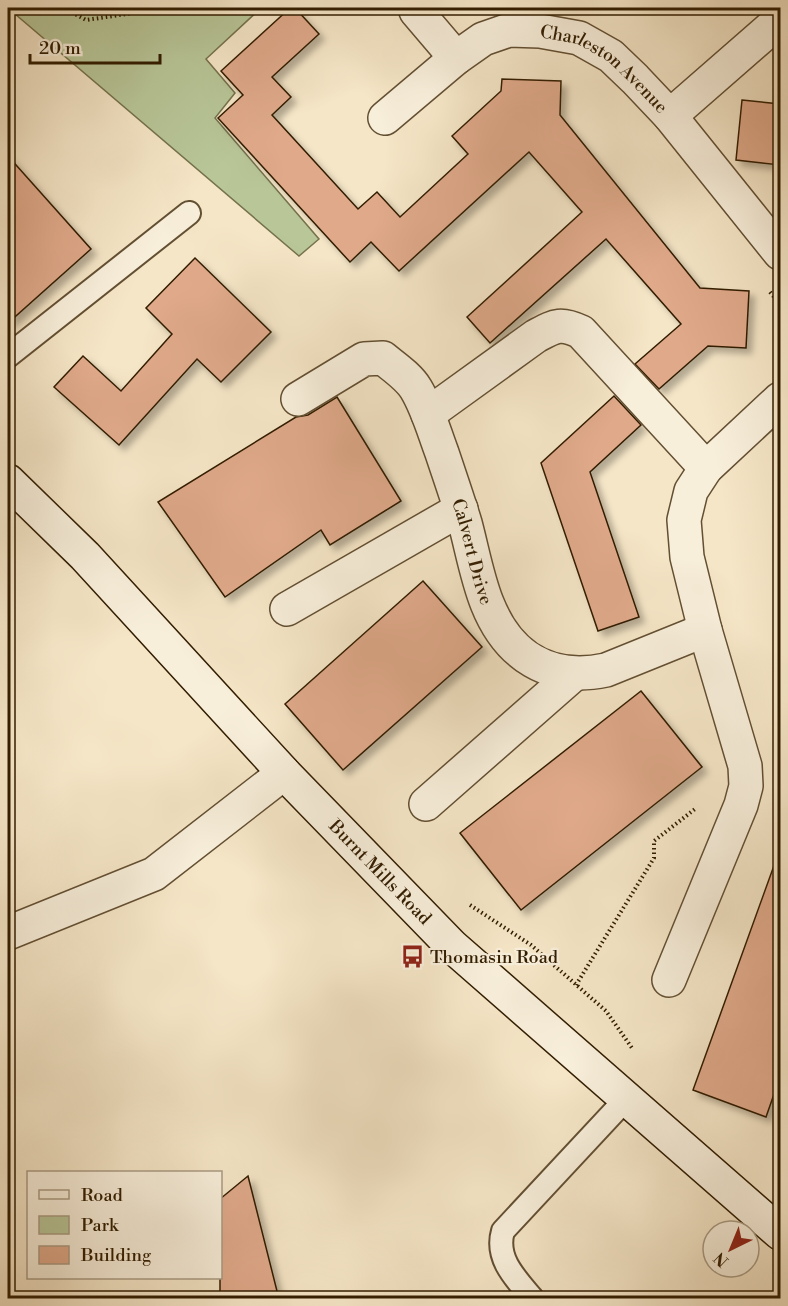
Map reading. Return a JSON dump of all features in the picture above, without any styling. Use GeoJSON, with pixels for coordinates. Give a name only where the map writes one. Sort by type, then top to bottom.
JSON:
{"type":"FeatureCollection","features":[{"type":"Feature","properties":{"kind":"street"},"geometry":{"type":"LineString","coordinates":[[416,11],[456,58]]}},
{"type":"Feature","properties":{"kind":"street"},"geometry":{"type":"LineString","coordinates":[[670,116],[780,20]]}},
{"type":"Feature","properties":{"kind":"street","name":"Charleston Avenue"},"geometry":{"type":"LineString","coordinates":[[385,118],[456,58],[483,39],[509,30],[540,31],[579,38],[611,56],[670,116],[780,254]]}},
{"type":"Feature","properties":{"kind":"street"},"geometry":{"type":"LineString","coordinates":[[428,414],[536,336],[554,326],[568,326],[581,332],[706,468]]}},
{"type":"Feature","properties":{"kind":"street","name":"Calvert Drive"},"geometry":{"type":"LineString","coordinates":[[298,399],[364,359],[383,358],[415,387],[428,414],[461,509],[487,602],[501,630],[521,654],[548,669],[574,674],[590,674],[606,670],[705,630]]}},
{"type":"Feature","properties":{"kind":"street"},"geometry":{"type":"LineString","coordinates":[[669,980],[741,804],[746,786],[745,766],[705,630],[687,558],[684,520],[691,491],[706,468],[780,399]]}},
{"type":"Feature","properties":{"kind":"street","name":"Burnt Mills Road"},"geometry":{"type":"LineString","coordinates":[[8,481],[85,556],[284,773],[452,946],[780,1233]]}},
{"type":"Feature","properties":{"kind":"street"},"geometry":{"type":"LineString","coordinates":[[287,609],[461,509]]}},
{"type":"Feature","properties":{"kind":"street"},"geometry":{"type":"LineString","coordinates":[[426,804],[574,674]]}},
{"type":"Feature","properties":{"kind":"street"},"geometry":{"type":"LineString","coordinates":[[8,933],[154,874],[284,773]]}},
{"type":"Feature","properties":{"kind":"lane"},"geometry":{"type":"LineString","coordinates":[[8,356],[189,213]]}},
{"type":"Feature","properties":{"kind":"lane"},"geometry":{"type":"LineString","coordinates":[[531,1299],[508,1269],[502,1255],[500,1241],[503,1231],[626,1099]]}},
{"type":"Feature","properties":{"kind":"path"},"geometry":{"type":"LineString","coordinates":[[64,8],[86,20],[167,8]]}},
{"type":"Feature","properties":{"kind":"path"},"geometry":{"type":"LineString","coordinates":[[765,286],[780,304]]}},
{"type":"Feature","properties":{"kind":"green space"},"geometry":{"type":"Polygon","coordinates":[[[8,8],[261,8],[206,59],[235,93],[215,118],[319,239],[299,256],[8,8]]]}},
{"type":"Feature","properties":{"kind":"building"},"geometry":{"type":"Polygon","coordinates":[[[290,8],[295,8],[319,34],[272,77],[291,97],[272,115],[358,209],[377,192],[400,217],[468,154],[452,136],[501,91],[502,79],[561,81],[560,115],[700,288],[749,291],[746,348],[708,346],[659,389],[635,364],[681,324],[606,239],[490,343],[467,317],[582,212],[529,152],[399,271],[371,242],[350,262],[218,118],[243,95],[221,71],[290,8]]]}},
{"type":"Feature","properties":{"kind":"building"},"geometry":{"type":"Polygon","coordinates":[[[742,100],[780,104],[780,165],[736,160],[742,100]]]}},
{"type":"Feature","properties":{"kind":"building"},"geometry":{"type":"Polygon","coordinates":[[[8,156],[91,249],[8,323],[8,156]]]}},
{"type":"Feature","properties":{"kind":"building"},"geometry":{"type":"Polygon","coordinates":[[[195,258],[271,332],[221,382],[197,359],[119,445],[54,387],[83,356],[121,391],[172,334],[146,308],[195,258]]]}},
{"type":"Feature","properties":{"kind":"building"},"geometry":{"type":"Polygon","coordinates":[[[614,396],[641,425],[590,472],[639,617],[598,631],[541,463],[614,396]]]}},
{"type":"Feature","properties":{"kind":"building"},"geometry":{"type":"Polygon","coordinates":[[[337,397],[401,501],[330,545],[321,530],[225,597],[158,502],[296,417],[308,415],[337,397]]]}},
{"type":"Feature","properties":{"kind":"building"},"geometry":{"type":"Polygon","coordinates":[[[423,581],[482,647],[343,770],[285,704],[423,581]]]}},
{"type":"Feature","properties":{"kind":"building"},"geometry":{"type":"Polygon","coordinates":[[[641,691],[702,767],[521,910],[460,833],[641,691]]]}},
{"type":"Feature","properties":{"kind":"building"},"geometry":{"type":"Polygon","coordinates":[[[776,860],[780,860],[780,1077],[766,1117],[693,1090],[776,860]]]}},
{"type":"Feature","properties":{"kind":"building"},"geometry":{"type":"Polygon","coordinates":[[[248,1176],[279,1299],[220,1299],[222,1197],[248,1176]]]}},
{"type":"Feature","properties":{"kind":"place","name":"Thomasin Road"},"geometry":{"type":"Point","coordinates":[412,957]}}]}
